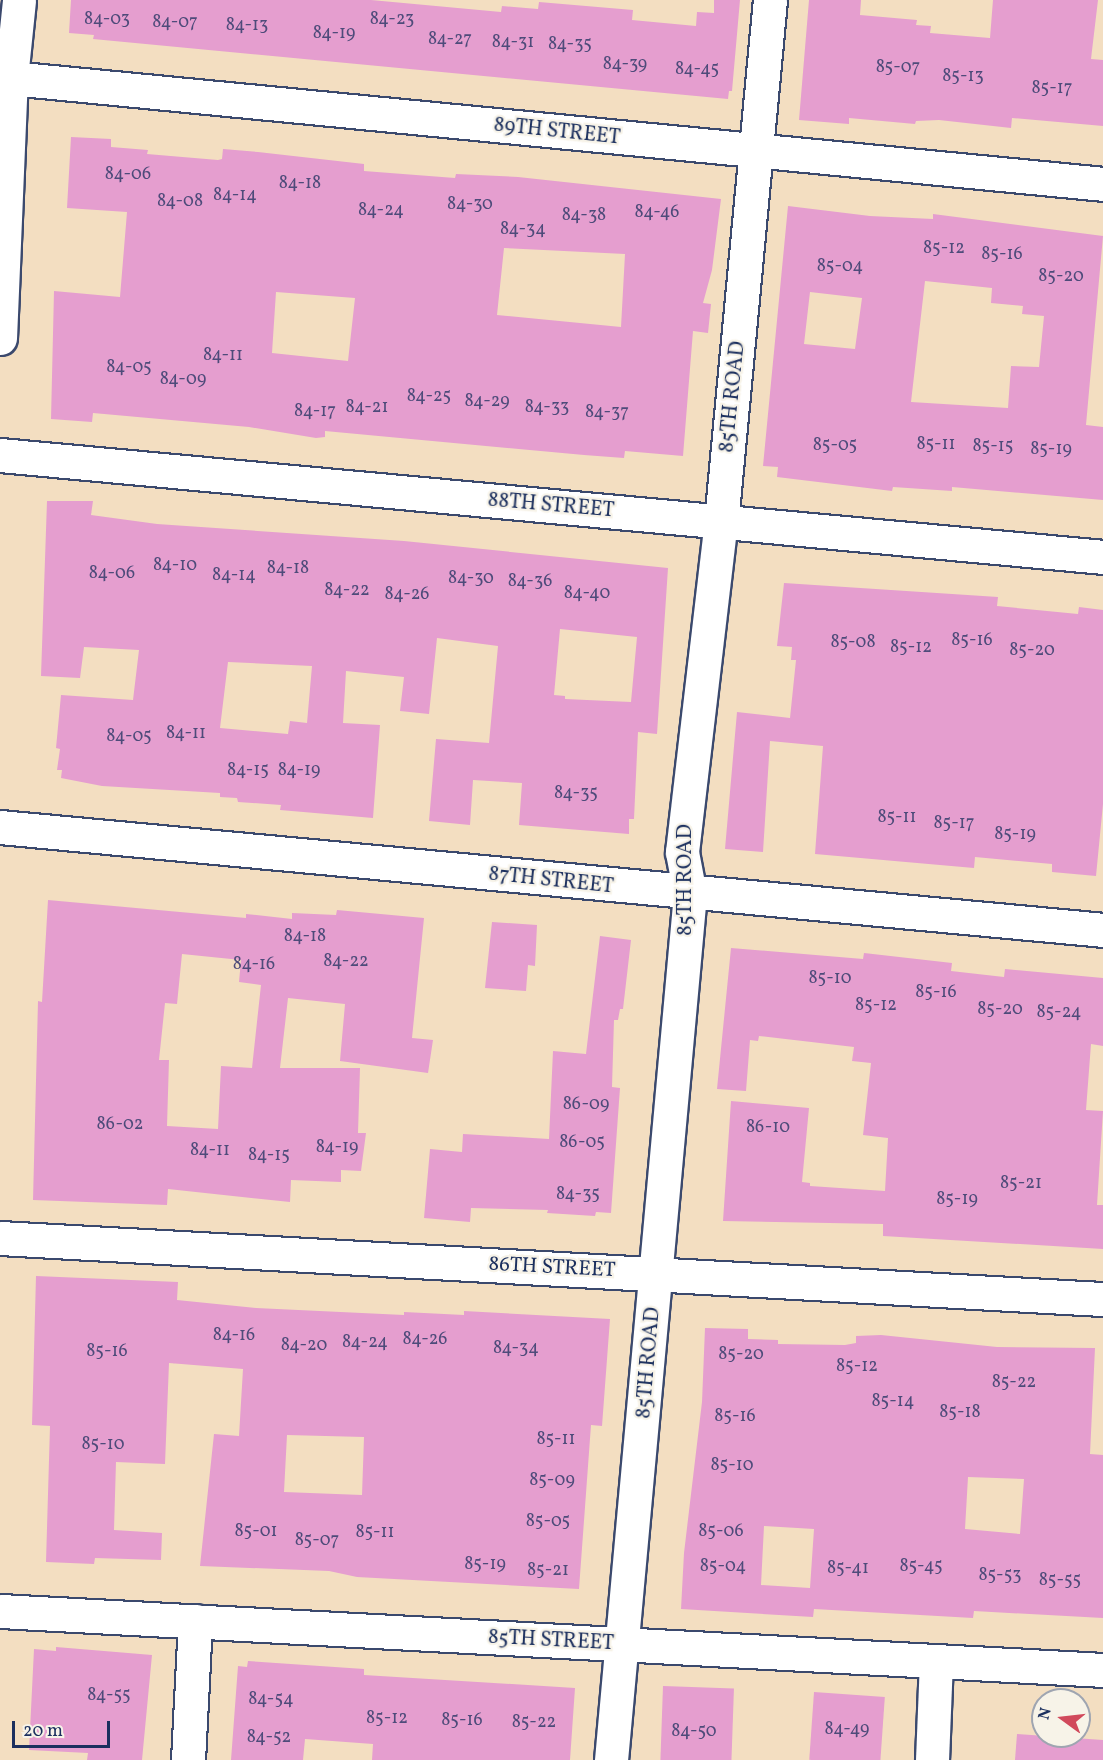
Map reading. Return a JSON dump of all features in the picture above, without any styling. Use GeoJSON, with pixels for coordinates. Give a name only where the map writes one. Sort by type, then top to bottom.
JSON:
{"type":"FeatureCollection","features":[{"type":"Feature","properties":{"kind":"street"},"geometry":{"type":"LineString","coordinates":[[0,338],[11,78],[19,0]]}},
{"type":"Feature","properties":{"kind":"street","name":"85TH ROAD"},"geometry":{"type":"LineString","coordinates":[[611,1760],[658,1273],[690,894],[682,852],[721,522],[770,0]]}},
{"type":"Feature","properties":{"kind":"street","name":"89TH STREET"},"geometry":{"type":"LineString","coordinates":[[11,78],[1103,184]]}},
{"type":"Feature","properties":{"kind":"street","name":"88TH STREET"},"geometry":{"type":"LineString","coordinates":[[0,455],[1103,557]]}},
{"type":"Feature","properties":{"kind":"street","name":"87TH STREET"},"geometry":{"type":"LineString","coordinates":[[0,827],[690,894],[1103,930]]}},
{"type":"Feature","properties":{"kind":"street","name":"86TH STREET"},"geometry":{"type":"LineString","coordinates":[[0,1238],[1103,1299]]}},
{"type":"Feature","properties":{"kind":"street","name":"85TH STREET"},"geometry":{"type":"LineString","coordinates":[[0,1611],[1103,1670]]}},
{"type":"Feature","properties":{"kind":"street"},"geometry":{"type":"LineString","coordinates":[[188,1760],[195,1621]]}},
{"type":"Feature","properties":{"kind":"street"},"geometry":{"type":"LineString","coordinates":[[932,1760],[936,1661]]}},
{"type":"Feature","properties":{"kind":"building"},"geometry":{"type":"Polygon","coordinates":[[[71,0],[371,0],[501,12],[502,6],[538,9],[539,2],[633,10],[632,20],[696,26],[697,12],[714,13],[714,0],[740,0],[732,91],[729,91],[728,99],[93,39],[94,35],[69,33],[71,0]]]}},
{"type":"Feature","properties":{"kind":"building"},"geometry":{"type":"Polygon","coordinates":[[[809,0],[861,0],[860,15],[917,20],[916,25],[931,26],[930,33],[990,38],[993,0],[1098,0],[1091,59],[1103,60],[1103,126],[1012,118],[1011,128],[939,120],[916,121],[915,124],[849,118],[849,124],[799,120],[809,0]]]}},
{"type":"Feature","properties":{"kind":"building"},"geometry":{"type":"Polygon","coordinates":[[[71,137],[111,139],[111,147],[148,150],[147,154],[218,160],[222,159],[223,149],[364,164],[364,171],[455,178],[456,174],[518,177],[721,199],[712,270],[703,303],[711,304],[708,333],[693,331],[683,456],[625,451],[624,458],[325,431],[325,437],[316,438],[249,427],[93,413],[92,422],[51,419],[54,291],[120,297],[127,212],[67,208],[71,137]],[[504,248],[497,315],[621,327],[625,254],[504,248]],[[276,292],[272,353],[348,361],[355,298],[276,292]]]}},
{"type":"Feature","properties":{"kind":"building"},"geometry":{"type":"Polygon","coordinates":[[[788,206],[870,216],[933,219],[933,214],[1103,236],[1086,425],[1103,427],[1103,500],[952,487],[952,491],[893,487],[892,491],[777,477],[778,467],[763,466],[788,206]],[[925,281],[911,402],[1008,408],[1011,366],[1039,367],[1044,316],[1022,314],[1023,306],[991,303],[992,288],[925,281]],[[810,292],[804,344],[855,349],[862,298],[810,292]]]}},
{"type":"Feature","properties":{"kind":"building"},"geometry":{"type":"Polygon","coordinates":[[[47,501],[93,501],[91,515],[157,524],[404,541],[668,568],[657,734],[638,732],[634,819],[629,819],[629,834],[519,825],[522,783],[473,780],[470,825],[429,821],[436,739],[489,743],[498,646],[437,638],[429,714],[400,711],[404,677],[346,671],[343,723],[380,725],[373,818],[280,810],[281,805],[238,802],[237,798],[220,797],[220,793],[102,786],[61,778],[62,770],[57,770],[60,749],[56,748],[61,695],[133,700],[139,650],[84,647],[80,678],[41,676],[47,501]],[[560,629],[554,695],[565,696],[565,699],[631,702],[637,637],[560,629]],[[228,662],[220,728],[288,734],[290,721],[307,723],[312,666],[228,662]]]}},
{"type":"Feature","properties":{"kind":"building"},"geometry":{"type":"Polygon","coordinates":[[[784,583],[998,597],[997,606],[1078,614],[1079,607],[1103,610],[1103,804],[1096,876],[1052,872],[1052,864],[975,857],[974,868],[815,854],[823,746],[770,741],[763,852],[725,849],[737,712],[790,718],[796,660],[791,660],[792,647],[777,646],[784,583]]]}},
{"type":"Feature","properties":{"kind":"building"},"geometry":{"type":"Polygon","coordinates":[[[48,900],[246,918],[246,914],[292,919],[292,913],[336,915],[337,910],[424,918],[412,1038],[433,1040],[428,1073],[340,1061],[345,1004],[288,998],[280,1068],[360,1068],[358,1133],[366,1133],[361,1171],[341,1170],[341,1182],[291,1180],[290,1202],[168,1189],[167,1205],[33,1200],[38,1001],[42,1002],[48,900]],[[182,954],[177,1004],[165,1003],[159,1060],[169,1060],[167,1126],[218,1129],[221,1066],[252,1068],[261,985],[239,982],[241,960],[182,954]]]}},
{"type":"Feature","properties":{"kind":"building"},"geometry":{"type":"Polygon","coordinates":[[[492,922],[537,925],[535,966],[528,965],[526,991],[485,988],[492,922]]]}},
{"type":"Feature","properties":{"kind":"building"},"geometry":{"type":"Polygon","coordinates":[[[600,936],[631,940],[623,1009],[620,1009],[618,1020],[614,1020],[612,1087],[620,1088],[611,1213],[596,1212],[595,1216],[547,1213],[548,1210],[471,1208],[470,1222],[424,1218],[430,1149],[462,1152],[463,1134],[549,1139],[553,1051],[586,1054],[600,936]]]}},
{"type":"Feature","properties":{"kind":"building"},"geometry":{"type":"Polygon","coordinates":[[[731,948],[863,959],[864,953],[952,963],[951,971],[1004,977],[1005,969],[1103,978],[1103,1046],[1091,1044],[1086,1110],[1103,1111],[1097,1205],[1103,1205],[1103,1249],[883,1236],[883,1224],[723,1221],[731,1101],[809,1108],[802,1182],[810,1183],[810,1186],[885,1191],[888,1138],[863,1135],[871,1063],[852,1061],[854,1047],[759,1036],[758,1041],[750,1040],[746,1091],[717,1089],[731,948]]]}},
{"type":"Feature","properties":{"kind":"building"},"geometry":{"type":"Polygon","coordinates":[[[36,1276],[178,1282],[177,1300],[256,1308],[404,1315],[404,1312],[464,1315],[464,1311],[610,1319],[602,1426],[591,1425],[579,1589],[357,1577],[329,1571],[200,1566],[214,1434],[239,1436],[243,1369],[169,1363],[165,1464],[116,1462],[114,1530],[162,1533],[161,1560],[95,1558],[94,1564],[46,1562],[50,1426],[32,1425],[36,1276]],[[287,1435],[284,1492],[362,1495],[364,1437],[287,1435]]]}},
{"type":"Feature","properties":{"kind":"building"},"geometry":{"type":"Polygon","coordinates":[[[705,1328],[748,1329],[748,1339],[778,1340],[778,1344],[845,1345],[856,1343],[856,1336],[881,1335],[997,1347],[1095,1348],[1090,1454],[1103,1455],[1103,1618],[974,1611],[973,1618],[814,1609],[813,1617],[681,1609],[684,1553],[702,1402],[705,1328]],[[968,1477],[965,1529],[1020,1534],[1024,1479],[968,1477]],[[764,1526],[761,1585],[810,1588],[814,1529],[764,1526]]]}},
{"type":"Feature","properties":{"kind":"building"},"geometry":{"type":"Polygon","coordinates":[[[56,1647],[152,1655],[142,1760],[87,1760],[88,1753],[29,1750],[34,1649],[56,1651],[56,1647]]]}},
{"type":"Feature","properties":{"kind":"building"},"geometry":{"type":"Polygon","coordinates":[[[248,1661],[364,1669],[364,1675],[575,1688],[570,1760],[372,1760],[373,1744],[305,1739],[303,1760],[231,1760],[238,1666],[247,1667],[248,1661]]]}},
{"type":"Feature","properties":{"kind":"building"},"geometry":{"type":"Polygon","coordinates":[[[663,1686],[734,1688],[731,1760],[660,1760],[663,1686]]]}},
{"type":"Feature","properties":{"kind":"building"},"geometry":{"type":"Polygon","coordinates":[[[814,1692],[885,1697],[880,1760],[809,1760],[814,1692]]]}},
{"type":"Feature","properties":{"kind":"building"},"geometry":{"type":"Polygon","coordinates":[[[1017,1734],[1031,1735],[1031,1748],[1091,1748],[1091,1739],[1103,1740],[1103,1760],[1015,1760],[1017,1734]]]}}]}
